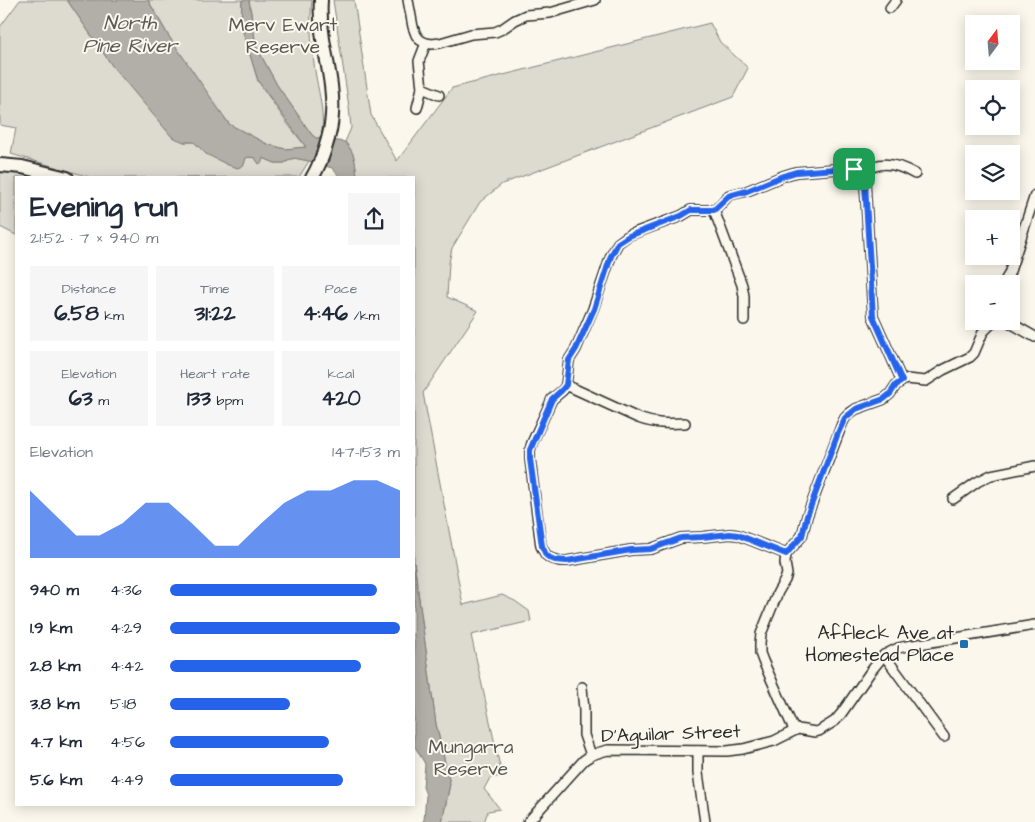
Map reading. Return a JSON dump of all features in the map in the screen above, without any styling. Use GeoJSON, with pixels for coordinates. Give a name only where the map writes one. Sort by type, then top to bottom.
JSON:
{"type":"FeatureCollection","features":[{"type":"Feature","properties":{"kind":"main road"},"geometry":{"type":"LineString","coordinates":[[313,176],[328,137],[332,115],[330,80],[320,19],[320,0]]}},
{"type":"Feature","properties":{"kind":"main road"},"geometry":{"type":"LineString","coordinates":[[0,165],[22,167],[59,176]]}},
{"type":"Feature","properties":{"kind":"street"},"geometry":{"type":"LineString","coordinates":[[408,0],[416,35],[420,40],[432,44],[471,34],[495,32],[526,15],[550,13],[595,0]]}},
{"type":"Feature","properties":{"kind":"street"},"geometry":{"type":"LineString","coordinates":[[890,8],[896,0]]}},
{"type":"Feature","properties":{"kind":"street"},"geometry":{"type":"LineString","coordinates":[[417,108],[422,88],[419,61],[426,43]]}},
{"type":"Feature","properties":{"kind":"street"},"geometry":{"type":"LineString","coordinates":[[422,88],[439,94]]}},
{"type":"Feature","properties":{"kind":"street"},"geometry":{"type":"LineString","coordinates":[[861,175],[872,167],[882,164],[904,167],[915,174]]}},
{"type":"Feature","properties":{"kind":"street"},"geometry":{"type":"LineString","coordinates":[[786,554],[738,535],[730,534],[681,538],[651,549],[631,550],[567,561],[555,560],[546,555],[542,546],[530,450],[552,399],[566,385],[569,360],[594,309],[611,256],[618,243],[629,236],[681,216],[691,210],[714,210],[729,196],[747,191],[783,176],[796,172],[854,169],[861,175],[865,184],[873,316],[902,381]]}},
{"type":"Feature","properties":{"kind":"street"},"geometry":{"type":"LineString","coordinates":[[1008,275],[1035,195]]}},
{"type":"Feature","properties":{"kind":"street"},"geometry":{"type":"LineString","coordinates":[[714,210],[742,285],[745,305],[744,320]]}},
{"type":"Feature","properties":{"kind":"street"},"geometry":{"type":"LineString","coordinates":[[1020,328],[1035,337]]}},
{"type":"Feature","properties":{"kind":"street"},"geometry":{"type":"LineString","coordinates":[[985,330],[974,353],[970,357],[943,370],[926,381],[902,381],[884,399],[856,409],[845,418],[807,516],[802,536],[786,554],[787,574],[761,634],[760,653],[794,730],[811,732],[819,730],[835,721],[884,655],[898,648],[1035,625]]}},
{"type":"Feature","properties":{"kind":"street"},"geometry":{"type":"LineString","coordinates":[[566,385],[648,422],[685,423]]}},
{"type":"Feature","properties":{"kind":"street"},"geometry":{"type":"LineString","coordinates":[[953,499],[977,482],[991,475],[1035,466]]}},
{"type":"Feature","properties":{"kind":"street"},"geometry":{"type":"LineString","coordinates":[[884,655],[944,737]]}},
{"type":"Feature","properties":{"kind":"street"},"geometry":{"type":"LineString","coordinates":[[582,687],[584,734],[591,755]]}},
{"type":"Feature","properties":{"kind":"street","name":"D'Aguilar Street"},"geometry":{"type":"LineString","coordinates":[[528,822],[578,765],[591,755],[599,752],[608,750],[727,751],[743,749],[781,738],[794,730]]}},
{"type":"Feature","properties":{"kind":"street"},"geometry":{"type":"LineString","coordinates":[[698,751],[698,773],[704,822]]}},
{"type":"Feature","properties":{"kind":"green space"},"geometry":{"type":"Polygon","coordinates":[[[20,0],[67,0],[113,67],[184,142],[194,142],[206,154],[263,158],[275,163],[284,163],[294,158],[309,161],[300,176],[86,176],[11,154],[16,128],[0,125],[0,27],[20,0]]]}},
{"type":"Feature","properties":{"kind":"green space"},"geometry":{"type":"Polygon","coordinates":[[[148,0],[242,0],[241,25],[258,81],[306,147],[285,149],[267,144],[230,125],[168,35],[148,0]]]}},
{"type":"Feature","properties":{"kind":"green space","name":"Merv Ewart Reserve"},"geometry":{"type":"Polygon","coordinates":[[[249,0],[312,0],[311,38],[322,115],[321,138],[316,138],[312,135],[277,85],[256,46],[249,0]]]}},
{"type":"Feature","properties":{"kind":"green space","name":"Mungarra Reserve"},"geometry":{"type":"Polygon","coordinates":[[[333,0],[354,0],[371,115],[397,161],[452,88],[710,23],[720,42],[748,68],[733,97],[502,184],[480,202],[452,248],[447,297],[478,311],[423,393],[463,605],[502,595],[529,611],[531,621],[471,635],[502,776],[490,778],[484,789],[500,809],[488,811],[484,822],[442,822],[450,784],[436,724],[415,569],[415,176],[357,176],[353,154],[345,142],[351,128],[333,0]]]}},
{"type":"Feature","properties":{"kind":"green space"},"geometry":{"type":"Polygon","coordinates":[[[0,171],[34,176],[15,176],[15,234],[0,227],[0,171]]]}},
{"type":"Feature","properties":{"kind":"water","name":"North Pine River"},"geometry":{"type":"Polygon","coordinates":[[[67,0],[148,0],[168,35],[229,124],[267,144],[285,149],[306,147],[258,81],[241,25],[242,0],[249,0],[256,46],[277,85],[312,135],[316,138],[345,142],[353,154],[357,176],[339,176],[332,168],[294,158],[284,163],[275,163],[263,158],[259,164],[255,158],[249,157],[246,158],[244,165],[238,168],[228,165],[206,154],[194,142],[184,142],[172,137],[113,67],[67,0]]]}},
{"type":"Feature","properties":{"kind":"water"},"geometry":{"type":"Polygon","coordinates":[[[415,569],[436,724],[450,784],[442,822],[422,822],[424,820],[426,795],[423,787],[425,764],[415,747],[415,569]]]}},
{"type":"Feature","properties":{"kind":"place","name":"Affleck Ave at Homestead Place"},"geometry":{"type":"Point","coordinates":[964,644]}},
{"type":"Feature","properties":{"kind":"route"},"geometry":{"type":"LineString","coordinates":[[854,169],[864,179],[865,184],[873,316],[902,381],[884,399],[856,409],[845,418],[807,516],[800,540],[786,554],[738,535],[722,534],[681,538],[651,549],[631,550],[567,561],[555,560],[546,555],[542,546],[530,450],[552,399],[566,385],[569,360],[594,309],[611,256],[618,243],[622,239],[681,216],[691,210],[714,210],[729,196],[747,191],[783,176],[796,172],[854,169]]}}]}
